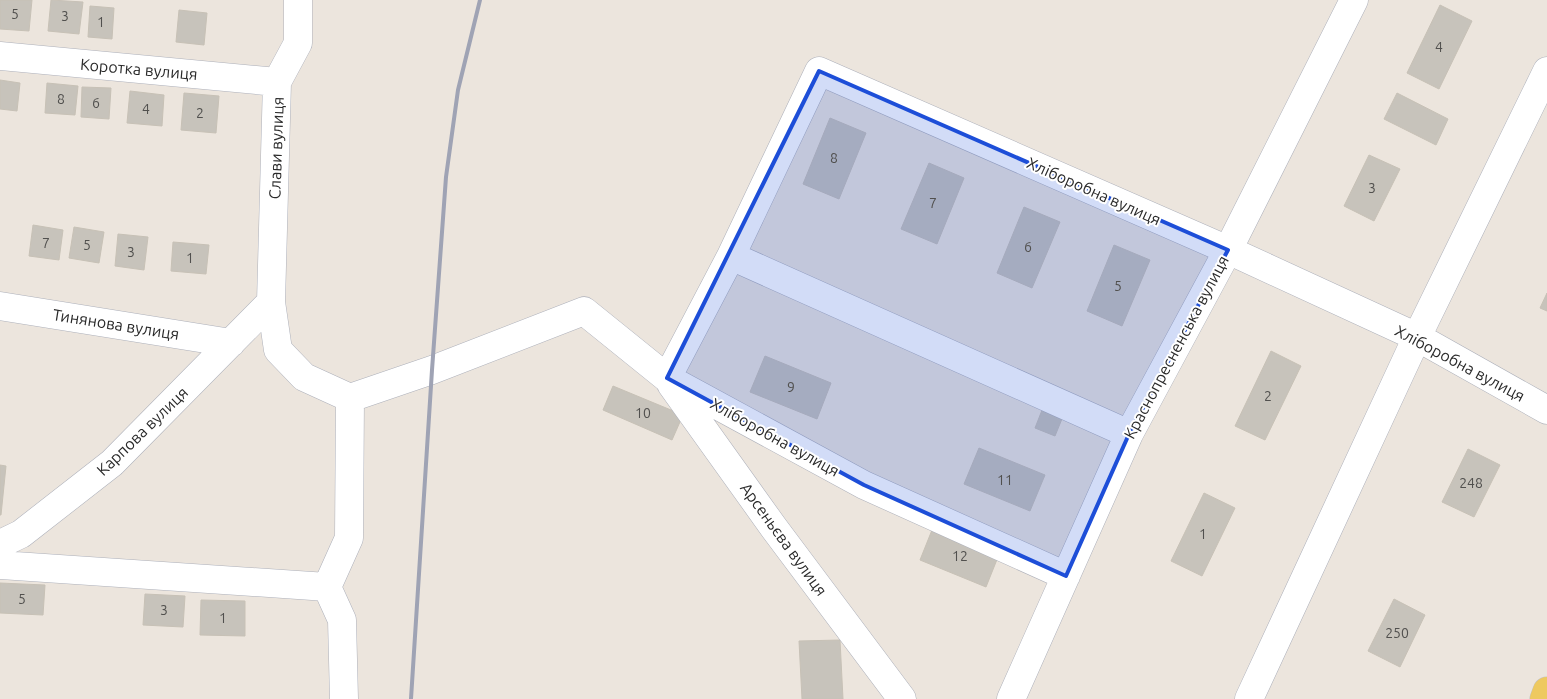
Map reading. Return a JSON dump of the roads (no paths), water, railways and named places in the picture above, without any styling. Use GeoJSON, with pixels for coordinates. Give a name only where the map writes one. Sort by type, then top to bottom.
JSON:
{"type":"FeatureCollection","features":[{"type":"Feature","properties":{"kind":"main road"},"geometry":{"type":"LineString","coordinates":[[1544,699],[1547,692]]}},
{"type":"Feature","properties":{"kind":"street","name":"Слави вулиця"},"geometry":{"type":"LineString","coordinates":[[298,0],[298,44],[278,82],[271,302],[278,350],[304,377],[350,398]]}},
{"type":"Feature","properties":{"kind":"street","name":"Краснопресненська вулиця"},"geometry":{"type":"LineString","coordinates":[[1011,699],[1129,434],[1228,250],[1354,0]]}},
{"type":"Feature","properties":{"kind":"street","name":"Коротка вулиця"},"geometry":{"type":"LineString","coordinates":[[0,56],[278,82]]}},
{"type":"Feature","properties":{"kind":"street","name":"Хліборобна вулиця"},"geometry":{"type":"LineString","coordinates":[[1066,576],[864,485],[667,378],[731,256],[820,71],[1228,250],[1417,337],[1547,410]]}},
{"type":"Feature","properties":{"kind":"street"},"geometry":{"type":"LineString","coordinates":[[1248,699],[1417,337],[1547,71]]}},
{"type":"Feature","properties":{"kind":"street"},"geometry":{"type":"LineString","coordinates":[[731,256],[1129,434]]}},
{"type":"Feature","properties":{"kind":"street","name":"Карпова вулиця"},"geometry":{"type":"LineString","coordinates":[[0,544],[21,534],[112,463],[271,302]]}},
{"type":"Feature","properties":{"kind":"street","name":"Тинянова вулиця"},"geometry":{"type":"LineString","coordinates":[[0,306],[231,342]]}},
{"type":"Feature","properties":{"kind":"street"},"geometry":{"type":"LineString","coordinates":[[344,699],[342,620],[327,587],[349,538],[350,398],[432,370],[584,311],[667,378]]}},
{"type":"Feature","properties":{"kind":"street","name":"Арсеньєва вулиця"},"geometry":{"type":"LineString","coordinates":[[667,378],[774,528],[902,699]]}},
{"type":"Feature","properties":{"kind":"street"},"geometry":{"type":"LineString","coordinates":[[0,565],[327,587]]}},
{"type":"Feature","properties":{"kind":"railway"},"geometry":{"type":"LineString","coordinates":[[411,699],[446,177],[458,90],[480,0]]}}]}
